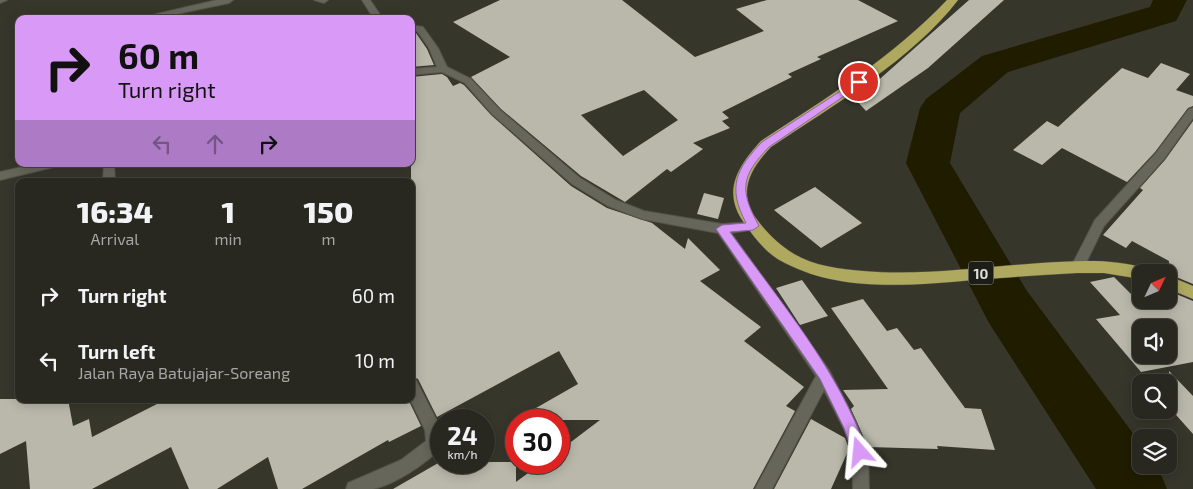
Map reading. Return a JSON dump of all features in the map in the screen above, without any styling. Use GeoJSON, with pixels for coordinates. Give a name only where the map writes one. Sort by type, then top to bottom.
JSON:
{"type":"FeatureCollection","features":[{"type":"Feature","properties":{"kind":"highway","name":"10"},"geometry":{"type":"LineString","coordinates":[[953,0],[902,48],[859,82],[766,144],[754,157],[743,172],[740,189],[742,206],[753,226],[772,246],[794,262],[821,271],[857,278],[902,279],[1077,267],[1104,267],[1132,272]]}},
{"type":"Feature","properties":{"kind":"highway"},"geometry":{"type":"LineString","coordinates":[[1178,286],[1193,293]]}},
{"type":"Feature","properties":{"kind":"street"},"geometry":{"type":"LineString","coordinates":[[158,15],[229,0]]}},
{"type":"Feature","properties":{"kind":"street"},"geometry":{"type":"LineString","coordinates":[[318,0],[324,0]]}},
{"type":"Feature","properties":{"kind":"street"},"geometry":{"type":"LineString","coordinates":[[366,0],[376,15]]}},
{"type":"Feature","properties":{"kind":"street"},"geometry":{"type":"LineString","coordinates":[[415,28],[420,29],[431,41],[443,68]]}},
{"type":"Feature","properties":{"kind":"street"},"geometry":{"type":"LineString","coordinates":[[415,72],[443,68],[468,81],[496,112],[576,181],[612,203],[642,216],[722,229],[753,226]]}},
{"type":"Feature","properties":{"kind":"street"},"geometry":{"type":"LineString","coordinates":[[1077,267],[1099,223],[1160,156],[1193,111]]}},
{"type":"Feature","properties":{"kind":"street"},"geometry":{"type":"LineString","coordinates":[[0,176],[38,167]]}},
{"type":"Feature","properties":{"kind":"street"},"geometry":{"type":"LineString","coordinates":[[722,229],[824,375],[851,426],[860,452],[861,489]]}},
{"type":"Feature","properties":{"kind":"street"},"geometry":{"type":"LineString","coordinates":[[763,489],[824,375]]}},
{"type":"Feature","properties":{"kind":"street"},"geometry":{"type":"LineString","coordinates":[[354,489],[410,463],[434,444],[434,429],[415,393]]}},
{"type":"Feature","properties":{"kind":"building"},"geometry":{"type":"Polygon","coordinates":[[[500,0],[622,0],[695,57],[764,31],[736,9],[767,0],[858,0],[898,21],[817,57],[821,59],[788,74],[792,77],[722,112],[729,118],[722,121],[730,128],[693,143],[703,149],[671,172],[667,169],[625,202],[581,176],[501,109],[471,77],[510,57],[453,22],[500,0]],[[644,90],[581,115],[623,156],[678,120],[644,90]]]}},
{"type":"Feature","properties":{"kind":"building"},"geometry":{"type":"Polygon","coordinates":[[[969,0],[1004,0],[928,68],[866,111],[856,100],[969,0]]]}},
{"type":"Feature","properties":{"kind":"building"},"geometry":{"type":"Polygon","coordinates":[[[415,33],[427,49],[434,65],[415,67],[415,33]]]}},
{"type":"Feature","properties":{"kind":"building"},"geometry":{"type":"Polygon","coordinates":[[[1161,63],[1190,74],[1176,90],[1193,96],[1193,106],[1188,108],[1155,152],[1127,182],[1062,148],[1042,165],[1013,150],[1047,121],[1058,127],[1122,68],[1148,78],[1161,63]]]}},
{"type":"Feature","properties":{"kind":"building"},"geometry":{"type":"Polygon","coordinates":[[[442,74],[447,77],[453,86],[460,83],[464,85],[491,115],[571,186],[607,208],[652,223],[685,249],[688,238],[720,270],[700,281],[761,327],[744,341],[804,387],[786,406],[795,411],[753,489],[393,489],[430,468],[430,474],[495,474],[495,462],[505,462],[505,474],[516,474],[516,482],[527,474],[570,474],[570,443],[600,420],[570,420],[570,409],[534,409],[578,384],[559,351],[452,409],[433,409],[418,379],[415,378],[415,178],[411,178],[411,167],[415,167],[415,77],[442,74]]]}},
{"type":"Feature","properties":{"kind":"building"},"geometry":{"type":"Polygon","coordinates":[[[1193,121],[1193,284],[1178,278],[1178,264],[1169,264],[1169,261],[1132,241],[1126,248],[1103,235],[1143,190],[1140,188],[1165,160],[1193,121]]]}},
{"type":"Feature","properties":{"kind":"building"},"geometry":{"type":"Polygon","coordinates":[[[815,187],[862,223],[821,248],[774,210],[815,187]]]}},
{"type":"Feature","properties":{"kind":"building"},"geometry":{"type":"Polygon","coordinates":[[[704,193],[724,198],[718,219],[697,214],[704,193]]]}},
{"type":"Feature","properties":{"kind":"building"},"geometry":{"type":"Polygon","coordinates":[[[1114,277],[1132,295],[1132,309],[1178,309],[1178,295],[1193,301],[1193,362],[1141,372],[1134,364],[1177,364],[1177,319],[1132,319],[1132,361],[1096,319],[1120,315],[1090,282],[1114,277]]]}},
{"type":"Feature","properties":{"kind":"building"},"geometry":{"type":"Polygon","coordinates":[[[802,280],[828,316],[800,325],[776,288],[802,280]]]}},
{"type":"Feature","properties":{"kind":"building"},"geometry":{"type":"Polygon","coordinates":[[[863,299],[887,331],[897,328],[914,350],[921,348],[965,408],[981,409],[995,450],[937,446],[938,449],[868,447],[851,409],[854,406],[843,390],[888,389],[831,308],[863,299]]]}},
{"type":"Feature","properties":{"kind":"building"},"geometry":{"type":"Polygon","coordinates":[[[1177,379],[1193,396],[1193,434],[1177,416],[1177,379]]]}},
{"type":"Feature","properties":{"kind":"building"},"geometry":{"type":"Polygon","coordinates":[[[0,399],[15,399],[15,403],[69,403],[73,426],[89,419],[92,437],[157,403],[410,403],[421,426],[389,442],[388,440],[302,489],[278,489],[268,457],[217,489],[189,489],[171,447],[92,489],[30,489],[26,441],[0,454],[0,399]]]}},
{"type":"Feature","properties":{"kind":"building"},"geometry":{"type":"Polygon","coordinates":[[[811,419],[845,438],[849,449],[831,489],[774,489],[811,419]]]}},
{"type":"Feature","properties":{"kind":"waterway"},"geometry":{"type":"LineString","coordinates":[[1134,489],[1008,307],[928,163],[940,108],[995,64],[1164,14],[1170,0]]}},
{"type":"Feature","properties":{"kind":"route"},"geometry":{"type":"LineString","coordinates":[[859,82],[766,144],[743,172],[740,189],[742,206],[753,226],[722,229],[764,292],[824,375],[840,402],[860,452]]}}]}
